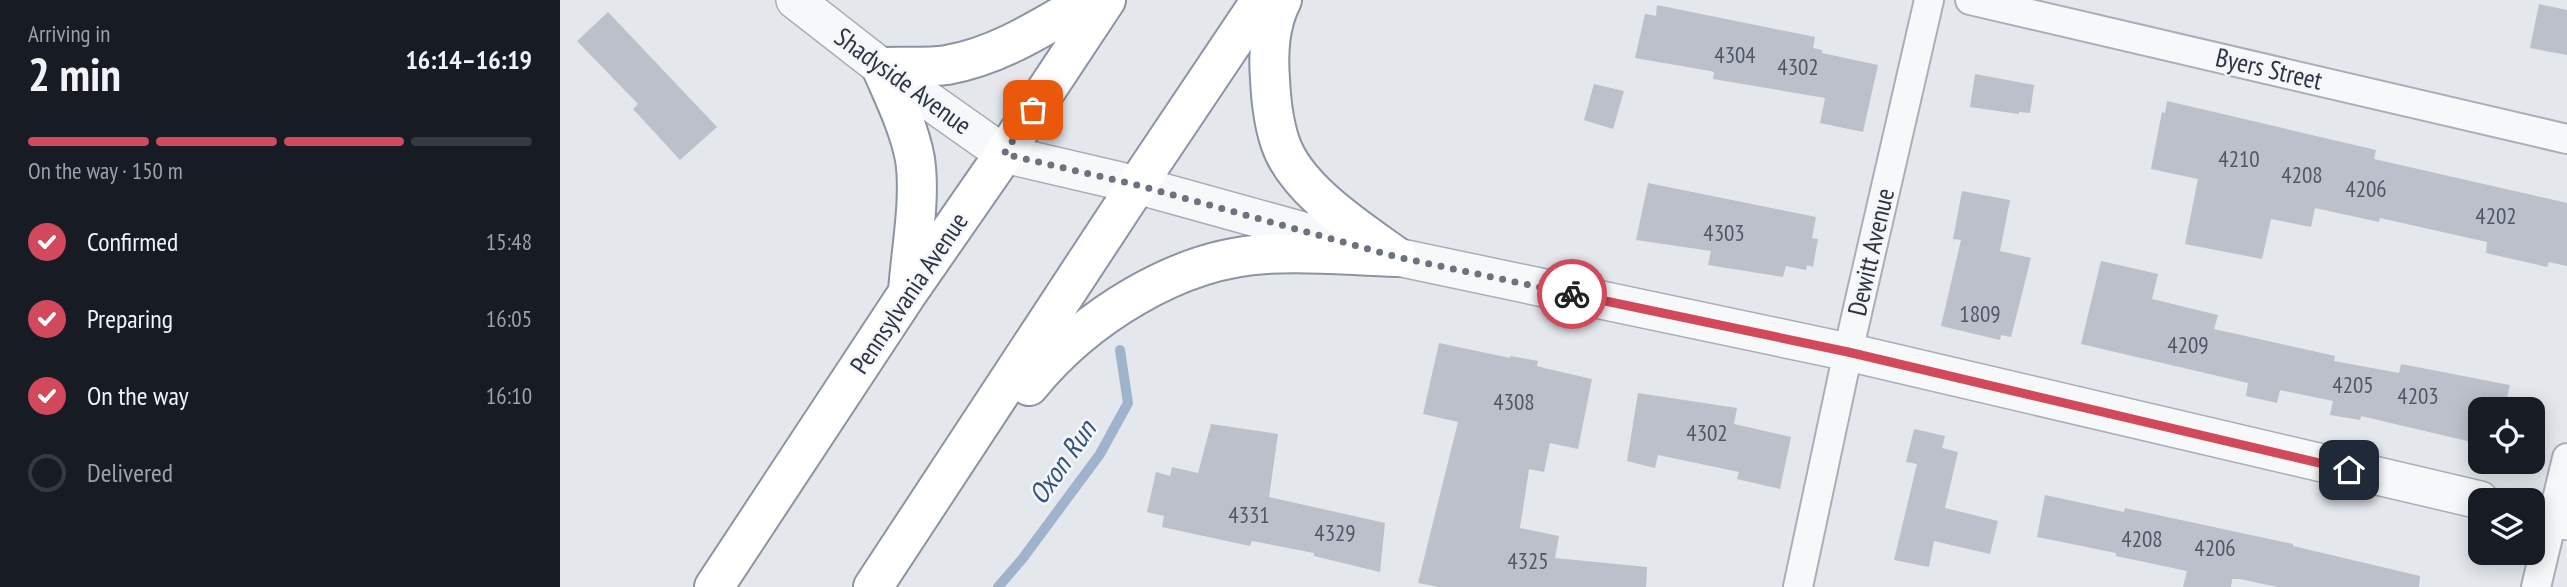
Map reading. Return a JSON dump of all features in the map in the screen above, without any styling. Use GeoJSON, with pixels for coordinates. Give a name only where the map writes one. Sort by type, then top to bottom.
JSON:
{"type":"FeatureCollection","features":[{"type":"Feature","properties":{"kind":"highway"},"geometry":{"type":"LineString","coordinates":[[907,294],[915,201],[915,161],[904,120],[881,67],[946,65],[992,51],[1029,35],[1089,0]]}},
{"type":"Feature","properties":{"kind":"highway","name":"Pennsylvania Avenue"},"geometry":{"type":"LineString","coordinates":[[714,587],[907,294],[1106,0]]}},
{"type":"Feature","properties":{"kind":"highway"},"geometry":{"type":"LineString","coordinates":[[873,587],[1261,0]]}},
{"type":"Feature","properties":{"kind":"highway"},"geometry":{"type":"LineString","coordinates":[[1282,0],[1275,14],[1269,66],[1271,104],[1280,144],[1325,205],[1397,257]]}},
{"type":"Feature","properties":{"kind":"highway"},"geometry":{"type":"LineString","coordinates":[[880,587],[958,489],[1030,384],[1081,331],[1109,312],[1156,285],[1194,269],[1230,260],[1266,254],[1397,257]]}},
{"type":"Feature","properties":{"kind":"street","name":"Shadyside Avenue"},"geometry":{"type":"LineString","coordinates":[[795,0],[881,67],[1004,154],[1137,185],[1397,257],[1848,352],[2468,497]]}},
{"type":"Feature","properties":{"kind":"street","name":"Dewitt Avenue"},"geometry":{"type":"LineString","coordinates":[[1798,587],[1848,352],[1929,0]]}},
{"type":"Feature","properties":{"kind":"street","name":"Byers Street"},"geometry":{"type":"LineString","coordinates":[[1970,0],[2567,139]]}},
{"type":"Feature","properties":{"kind":"street"},"geometry":{"type":"LineString","coordinates":[[2536,587],[2567,458]]}},
{"type":"Feature","properties":{"kind":"building"},"geometry":{"type":"Polygon","coordinates":[[[2539,4],[2567,10],[2567,55],[2530,48],[2539,4]]]}},
{"type":"Feature","properties":{"kind":"building"},"geometry":{"type":"Polygon","coordinates":[[[1657,5],[1815,37],[1813,48],[1822,50],[1822,53],[1878,65],[1863,132],[1820,123],[1825,98],[1713,79],[1714,72],[1635,58],[1645,14],[1656,16],[1657,5]]]}},
{"type":"Feature","properties":{"kind":"building"},"geometry":{"type":"Polygon","coordinates":[[[608,12],[717,127],[680,160],[633,109],[638,104],[577,41],[608,12]]]}},
{"type":"Feature","properties":{"kind":"building"},"geometry":{"type":"Polygon","coordinates":[[[1975,74],[2034,85],[2030,113],[1970,107],[1975,74]]]}},
{"type":"Feature","properties":{"kind":"building"},"geometry":{"type":"Polygon","coordinates":[[[1594,84],[1624,91],[1613,129],[1584,120],[1594,84]]]}},
{"type":"Feature","properties":{"kind":"building"},"geometry":{"type":"Polygon","coordinates":[[[2167,101],[2376,150],[2374,159],[2567,203],[2567,266],[2549,262],[2547,267],[2486,253],[2487,242],[2380,218],[2379,222],[2315,208],[2311,227],[2271,219],[2262,259],[2185,244],[2198,179],[2151,169],[2162,112],[2165,113],[2167,101]]]}},
{"type":"Feature","properties":{"kind":"building"},"geometry":{"type":"Polygon","coordinates":[[[1648,183],[1816,217],[1812,238],[1818,239],[1813,267],[1807,265],[1806,270],[1786,266],[1783,277],[1708,265],[1711,251],[1636,240],[1648,183]]]}},
{"type":"Feature","properties":{"kind":"building"},"geometry":{"type":"Polygon","coordinates":[[[1962,191],[2010,200],[2000,251],[2031,258],[2011,337],[2001,335],[2000,340],[1941,326],[1961,240],[1953,239],[1962,191]]]}},
{"type":"Feature","properties":{"kind":"building"},"geometry":{"type":"Polygon","coordinates":[[[2101,261],[2158,274],[2152,299],[2218,315],[2214,329],[2335,356],[2334,361],[2399,373],[2401,364],[2510,385],[2507,397],[2468,397],[2468,441],[2361,416],[2360,420],[2330,415],[2333,401],[2280,390],[2277,403],[2246,396],[2248,383],[2081,344],[2101,261]]]}},
{"type":"Feature","properties":{"kind":"building"},"geometry":{"type":"Polygon","coordinates":[[[1439,343],[1538,361],[1537,366],[1592,379],[1578,449],[1550,443],[1544,472],[1529,469],[1520,528],[1559,536],[1555,558],[1647,567],[1646,587],[1439,587],[1418,583],[1458,422],[1423,414],[1439,343]]]}},
{"type":"Feature","properties":{"kind":"building"},"geometry":{"type":"Polygon","coordinates":[[[1638,393],[1737,408],[1734,424],[1791,437],[1780,489],[1737,479],[1739,472],[1658,455],[1655,468],[1627,461],[1638,393]]]}},
{"type":"Feature","properties":{"kind":"building"},"geometry":{"type":"Polygon","coordinates":[[[1211,424],[1278,434],[1269,497],[1385,523],[1380,572],[1314,556],[1314,553],[1252,541],[1250,546],[1162,527],[1164,516],[1147,512],[1156,472],[1170,476],[1172,467],[1198,473],[1211,424]]]}},
{"type":"Feature","properties":{"kind":"building"},"geometry":{"type":"Polygon","coordinates":[[[1914,429],[1945,436],[1942,448],[1958,452],[1945,508],[1998,521],[1990,554],[1934,541],[1929,567],[1894,560],[1917,464],[1906,462],[1914,429]]]}},
{"type":"Feature","properties":{"kind":"building"},"geometry":{"type":"Polygon","coordinates":[[[2045,495],[2124,512],[2125,508],[2293,544],[2420,576],[2419,587],[2277,587],[2232,579],[2231,587],[2183,587],[2187,571],[2037,537],[2045,495]]]}},
{"type":"Feature","properties":{"kind":"waterway","name":"Oxon Run"},"geometry":{"type":"LineString","coordinates":[[998,587],[1023,558],[1100,454],[1128,403],[1120,350]]}},
{"type":"Feature","properties":{"kind":"way so far"},"geometry":{"type":"LineString","coordinates":[[1033,110],[1004,154],[1137,185],[1397,257],[1572,294]]}},
{"type":"Feature","properties":{"kind":"route"},"geometry":{"type":"LineString","coordinates":[[1572,294],[1848,352],[2349,470]]}}]}
